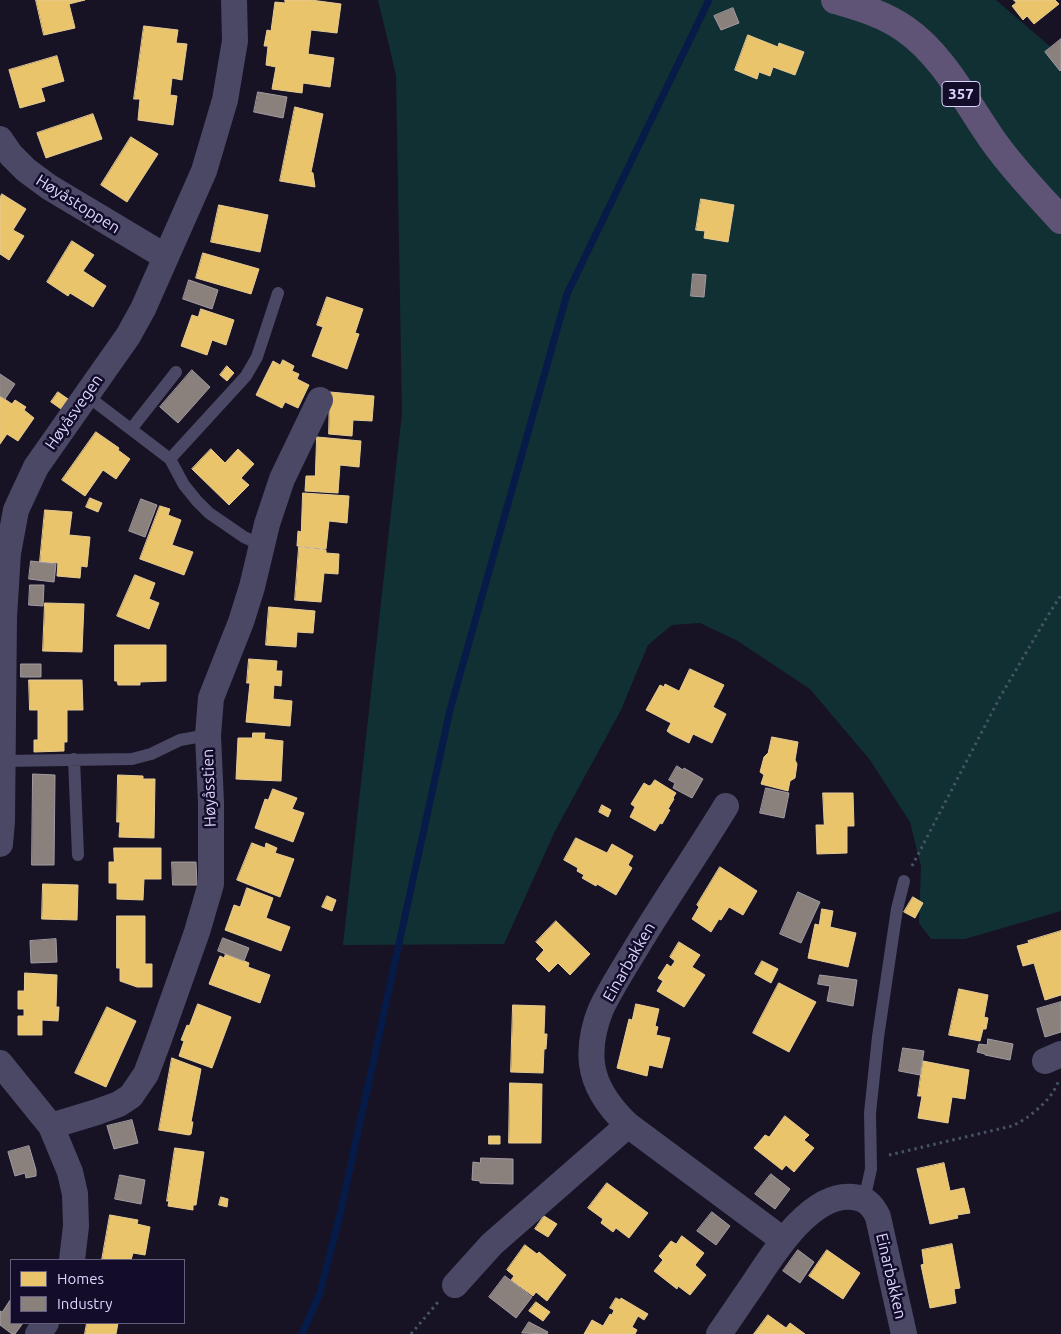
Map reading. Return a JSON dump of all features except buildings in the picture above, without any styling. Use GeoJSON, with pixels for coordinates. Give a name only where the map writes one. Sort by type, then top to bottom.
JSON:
{"type":"FeatureCollection","features":[{"type":"Feature","properties":{"kind":"main road","name":"357"},"geometry":{"type":"LineString","coordinates":[[835,0],[862,8],[888,19],[918,39],[947,73],[996,144],[1061,220]]}},
{"type":"Feature","properties":{"kind":"street","name":"Høyåsvegen"},"geometry":{"type":"LineString","coordinates":[[0,844],[5,581],[12,508],[36,467],[128,336],[143,309],[204,171],[225,100],[235,41],[234,0]]}},
{"type":"Feature","properties":{"kind":"street","name":"Høyåstoppen"},"geometry":{"type":"LineString","coordinates":[[0,139],[11,155],[26,170],[49,187],[166,257]]}},
{"type":"Feature","properties":{"kind":"street","name":"Høyåsstien"},"geometry":{"type":"LineString","coordinates":[[51,1126],[119,1104],[131,1096],[146,1074],[197,932],[211,884],[211,802],[208,735],[211,698],[241,622],[252,587],[261,545],[282,479],[320,400]]}},
{"type":"Feature","properties":{"kind":"street","name":"Einarbakken"},"geometry":{"type":"LineString","coordinates":[[726,806],[625,966],[601,1010],[592,1041],[592,1064],[596,1082],[614,1112],[628,1126],[783,1240]]}},
{"type":"Feature","properties":{"kind":"street"},"geometry":{"type":"LineString","coordinates":[[0,1063],[51,1126],[70,1172],[75,1194],[76,1226],[72,1259]]}},
{"type":"Feature","properties":{"kind":"street"},"geometry":{"type":"LineString","coordinates":[[455,1285],[492,1244],[628,1126]]}},
{"type":"Feature","properties":{"kind":"street"},"geometry":{"type":"LineString","coordinates":[[719,1334],[783,1240],[801,1220],[826,1204],[848,1196],[864,1200]]}},
{"type":"Feature","properties":{"kind":"street","name":"Einarbakken"},"geometry":{"type":"LineString","coordinates":[[864,1200],[874,1208],[878,1217],[904,1334]]}},
{"type":"Feature","properties":{"kind":"lane"},"geometry":{"type":"LineString","coordinates":[[170,459],[246,376],[257,357],[278,293]]}},
{"type":"Feature","properties":{"kind":"lane"},"geometry":{"type":"LineString","coordinates":[[132,428],[176,372]]}},
{"type":"Feature","properties":{"kind":"lane"},"geometry":{"type":"LineString","coordinates":[[86,395],[132,428],[170,459],[184,485],[203,507],[238,533],[261,545]]}},
{"type":"Feature","properties":{"kind":"lane"},"geometry":{"type":"LineString","coordinates":[[3,760],[132,758],[150,754],[180,740],[208,735]]}},
{"type":"Feature","properties":{"kind":"lane"},"geometry":{"type":"LineString","coordinates":[[74,759],[78,855]]}},
{"type":"Feature","properties":{"kind":"lane"},"geometry":{"type":"LineString","coordinates":[[864,1200],[871,1169],[870,1113],[878,1037],[897,909],[904,881]]}},
{"type":"Feature","properties":{"kind":"path"},"geometry":{"type":"LineString","coordinates":[[904,881],[1000,697],[1046,617],[1061,595]]}},
{"type":"Feature","properties":{"kind":"path"},"geometry":{"type":"LineString","coordinates":[[889,1155],[1012,1126],[1025,1120],[1042,1105],[1056,1087],[1055,1065]]}},
{"type":"Feature","properties":{"kind":"path"},"geometry":{"type":"LineString","coordinates":[[411,1334],[455,1285]]}},
{"type":"Feature","properties":{"kind":"green space"},"geometry":{"type":"Polygon","coordinates":[[[378,0],[996,0],[1061,56],[1061,911],[965,939],[931,939],[919,923],[921,866],[910,822],[870,760],[810,689],[736,640],[700,623],[672,625],[648,645],[621,710],[555,831],[504,944],[343,945],[402,413],[396,75],[378,0]]]}},
{"type":"Feature","properties":{"kind":"waterway"},"geometry":{"type":"LineString","coordinates":[[302,1334],[320,1293],[340,1214],[450,710],[567,294],[709,0]]}}]}
